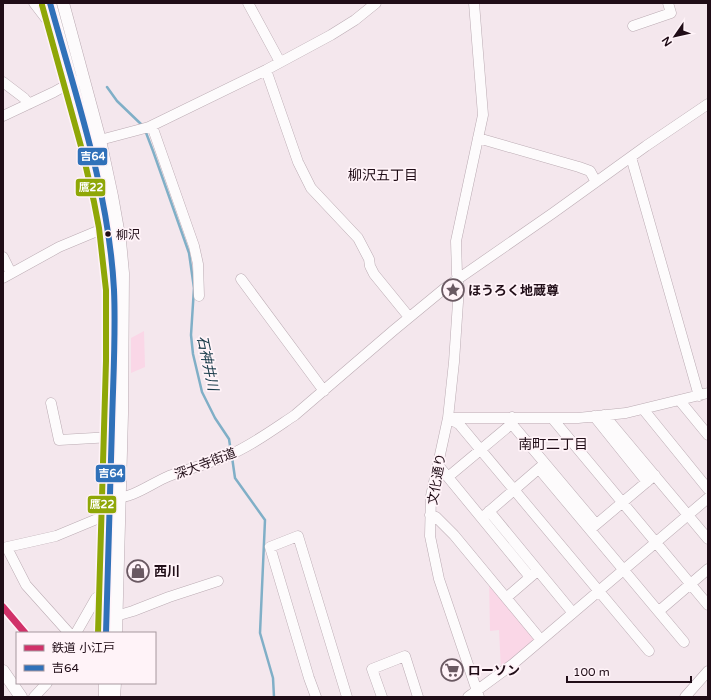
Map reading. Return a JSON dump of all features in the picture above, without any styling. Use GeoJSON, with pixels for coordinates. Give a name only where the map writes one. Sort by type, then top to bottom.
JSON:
{"type":"FeatureCollection","features":[{"type":"Feature","properties":{"kind":"main road"},"geometry":{"type":"LineString","coordinates":[[50,3],[59,35],[100,140],[120,240],[123,273],[124,313],[115,498],[109,514],[106,632]]}},
{"type":"Feature","properties":{"kind":"main road"},"geometry":{"type":"LineString","coordinates":[[63,3],[90,148],[107,227],[114,290],[112,437],[115,498],[116,632]]}},
{"type":"Feature","properties":{"kind":"main road"},"geometry":{"type":"LineString","coordinates":[[3,671],[21,697]]}},
{"type":"Feature","properties":{"kind":"main road"},"geometry":{"type":"LineString","coordinates":[[105,684],[105,697]]}},
{"type":"Feature","properties":{"kind":"main road"},"geometry":{"type":"LineString","coordinates":[[114,697],[115,684]]}},
{"type":"Feature","properties":{"kind":"street"},"geometry":{"type":"LineString","coordinates":[[34,3],[59,35]]}},
{"type":"Feature","properties":{"kind":"street"},"geometry":{"type":"LineString","coordinates":[[248,3],[280,62]]}},
{"type":"Feature","properties":{"kind":"street"},"geometry":{"type":"LineString","coordinates":[[100,140],[146,128],[266,70],[331,35],[355,20],[376,3]]}},
{"type":"Feature","properties":{"kind":"street","name":"文化通り"},"geometry":{"type":"LineString","coordinates":[[474,3],[483,115],[456,241],[458,312],[448,418],[431,496],[430,536],[439,579],[475,695]]}},
{"type":"Feature","properties":{"kind":"street"},"geometry":{"type":"LineString","coordinates":[[632,26],[671,13],[668,3]]}},
{"type":"Feature","properties":{"kind":"street"},"geometry":{"type":"LineString","coordinates":[[266,70],[298,162],[311,188],[358,238],[367,254],[374,274],[409,317],[445,288],[708,104]]}},
{"type":"Feature","properties":{"kind":"street"},"geometry":{"type":"LineString","coordinates":[[3,116],[78,81]]}},
{"type":"Feature","properties":{"kind":"street"},"geometry":{"type":"LineString","coordinates":[[3,82],[24,98],[29,104]]}},
{"type":"Feature","properties":{"kind":"street"},"geometry":{"type":"LineString","coordinates":[[146,128],[194,246],[198,264],[199,296]]}},
{"type":"Feature","properties":{"kind":"street"},"geometry":{"type":"LineString","coordinates":[[478,138],[579,166],[590,172],[596,182]]}},
{"type":"Feature","properties":{"kind":"street"},"geometry":{"type":"LineString","coordinates":[[448,418],[512,420],[578,418],[626,413],[704,394],[632,157]]}},
{"type":"Feature","properties":{"kind":"street"},"geometry":{"type":"LineString","coordinates":[[3,257],[7,275],[59,247],[107,227]]}},
{"type":"Feature","properties":{"kind":"street"},"geometry":{"type":"LineString","coordinates":[[241,279],[324,391]]}},
{"type":"Feature","properties":{"kind":"street","name":"深大寺街道"},"geometry":{"type":"LineString","coordinates":[[115,498],[130,496],[168,477],[231,455],[295,415],[409,317]]}},
{"type":"Feature","properties":{"kind":"street"},"geometry":{"type":"LineString","coordinates":[[680,401],[708,435]]}},
{"type":"Feature","properties":{"kind":"street"},"geometry":{"type":"LineString","coordinates":[[51,403],[59,440],[112,437]]}},
{"type":"Feature","properties":{"kind":"street"},"geometry":{"type":"LineString","coordinates":[[644,409],[708,489]]}},
{"type":"Feature","properties":{"kind":"street"},"geometry":{"type":"LineString","coordinates":[[599,416],[651,478],[688,515],[708,540]]}},
{"type":"Feature","properties":{"kind":"street"},"geometry":{"type":"LineString","coordinates":[[448,418],[459,424],[479,450],[649,651]]}},
{"type":"Feature","properties":{"kind":"street"},"geometry":{"type":"LineString","coordinates":[[552,418],[708,605]]}},
{"type":"Feature","properties":{"kind":"street"},"geometry":{"type":"LineString","coordinates":[[448,477],[512,420]]}},
{"type":"Feature","properties":{"kind":"street"},"geometry":{"type":"LineString","coordinates":[[512,420],[542,466],[593,527],[624,570],[684,642]]}},
{"type":"Feature","properties":{"kind":"street"},"geometry":{"type":"LineString","coordinates":[[438,465],[485,514],[534,574],[573,613]]}},
{"type":"Feature","properties":{"kind":"street"},"geometry":{"type":"LineString","coordinates":[[485,514],[542,466]]}},
{"type":"Feature","properties":{"kind":"street"},"geometry":{"type":"LineString","coordinates":[[593,527],[651,478]]}},
{"type":"Feature","properties":{"kind":"street"},"geometry":{"type":"LineString","coordinates":[[475,695],[708,498]]}},
{"type":"Feature","properties":{"kind":"street"},"geometry":{"type":"LineString","coordinates":[[68,632],[26,585],[5,548],[56,536],[109,514]]}},
{"type":"Feature","properties":{"kind":"street"},"geometry":{"type":"LineString","coordinates":[[430,515],[436,518],[454,535],[541,640]]}},
{"type":"Feature","properties":{"kind":"street"},"geometry":{"type":"LineString","coordinates":[[316,697],[270,548],[298,536],[346,697]]}},
{"type":"Feature","properties":{"kind":"street"},"geometry":{"type":"LineString","coordinates":[[659,611],[708,569]]}},
{"type":"Feature","properties":{"kind":"street"},"geometry":{"type":"LineString","coordinates":[[506,598],[534,574]]}},
{"type":"Feature","properties":{"kind":"street"},"geometry":{"type":"LineString","coordinates":[[116,616],[218,581]]}},
{"type":"Feature","properties":{"kind":"street"},"geometry":{"type":"LineString","coordinates":[[77,632],[96,598],[107,592]]}},
{"type":"Feature","properties":{"kind":"street"},"geometry":{"type":"LineString","coordinates":[[382,697],[372,669],[405,656],[418,697]]}},
{"type":"Feature","properties":{"kind":"street"},"geometry":{"type":"LineString","coordinates":[[685,697],[708,671]]}},
{"type":"Feature","properties":{"kind":"street"},"geometry":{"type":"LineString","coordinates":[[34,697],[46,684]]}},
{"type":"Feature","properties":{"kind":"shaded area"},"geometry":{"type":"Polygon","coordinates":[[[144,331],[145,367],[131,373],[131,338],[144,331]]]}},
{"type":"Feature","properties":{"kind":"shaded area"},"geometry":{"type":"Polygon","coordinates":[[[489,581],[536,639],[501,670],[499,630],[490,631],[489,581]]]}},
{"type":"Feature","properties":{"kind":"waterway","name":"石神井川"},"geometry":{"type":"LineString","coordinates":[[107,87],[117,101],[143,126]]}},
{"type":"Feature","properties":{"kind":"waterway","name":"石神井川"},"geometry":{"type":"LineString","coordinates":[[145,130],[189,253],[194,288],[191,335],[193,354],[202,392],[215,418],[229,439],[231,452]]}},
{"type":"Feature","properties":{"kind":"waterway","name":"石神井川"},"geometry":{"type":"LineString","coordinates":[[232,457],[235,478],[265,520],[260,633],[273,678],[274,697]]}},
{"type":"Feature","properties":{"kind":"rail line","name":"小江戸"},"geometry":{"type":"LineString","coordinates":[[3,607],[24,632]]}},
{"type":"Feature","properties":{"kind":"transit line","name":"吉64"},"geometry":{"type":"LineString","coordinates":[[50,3],[90,145],[106,217],[111,253],[115,307],[115,341],[106,632]]}},
{"type":"Feature","properties":{"kind":"transit line","name":"鷹22"},"geometry":{"type":"LineString","coordinates":[[42,5],[82,150],[94,202],[99,228],[106,290],[106,361],[98,632]]}},
{"type":"Feature","properties":{"kind":"place","name":"柳沢"},"geometry":{"type":"Point","coordinates":[108,234]}},
{"type":"Feature","properties":{"kind":"place","name":"ほうろく地蔵尊"},"geometry":{"type":"Point","coordinates":[453,290]}},
{"type":"Feature","properties":{"kind":"place","name":"西川"},"geometry":{"type":"Point","coordinates":[138,571]}},
{"type":"Feature","properties":{"kind":"place","name":"ローソン"},"geometry":{"type":"Point","coordinates":[452,670]}},
{"type":"Feature","properties":{"kind":"district","name":"柳沢五丁目"},"geometry":{"type":"Point","coordinates":[383,175]}},
{"type":"Feature","properties":{"kind":"district","name":"南町二丁目"},"geometry":{"type":"Point","coordinates":[553,444]}}]}
